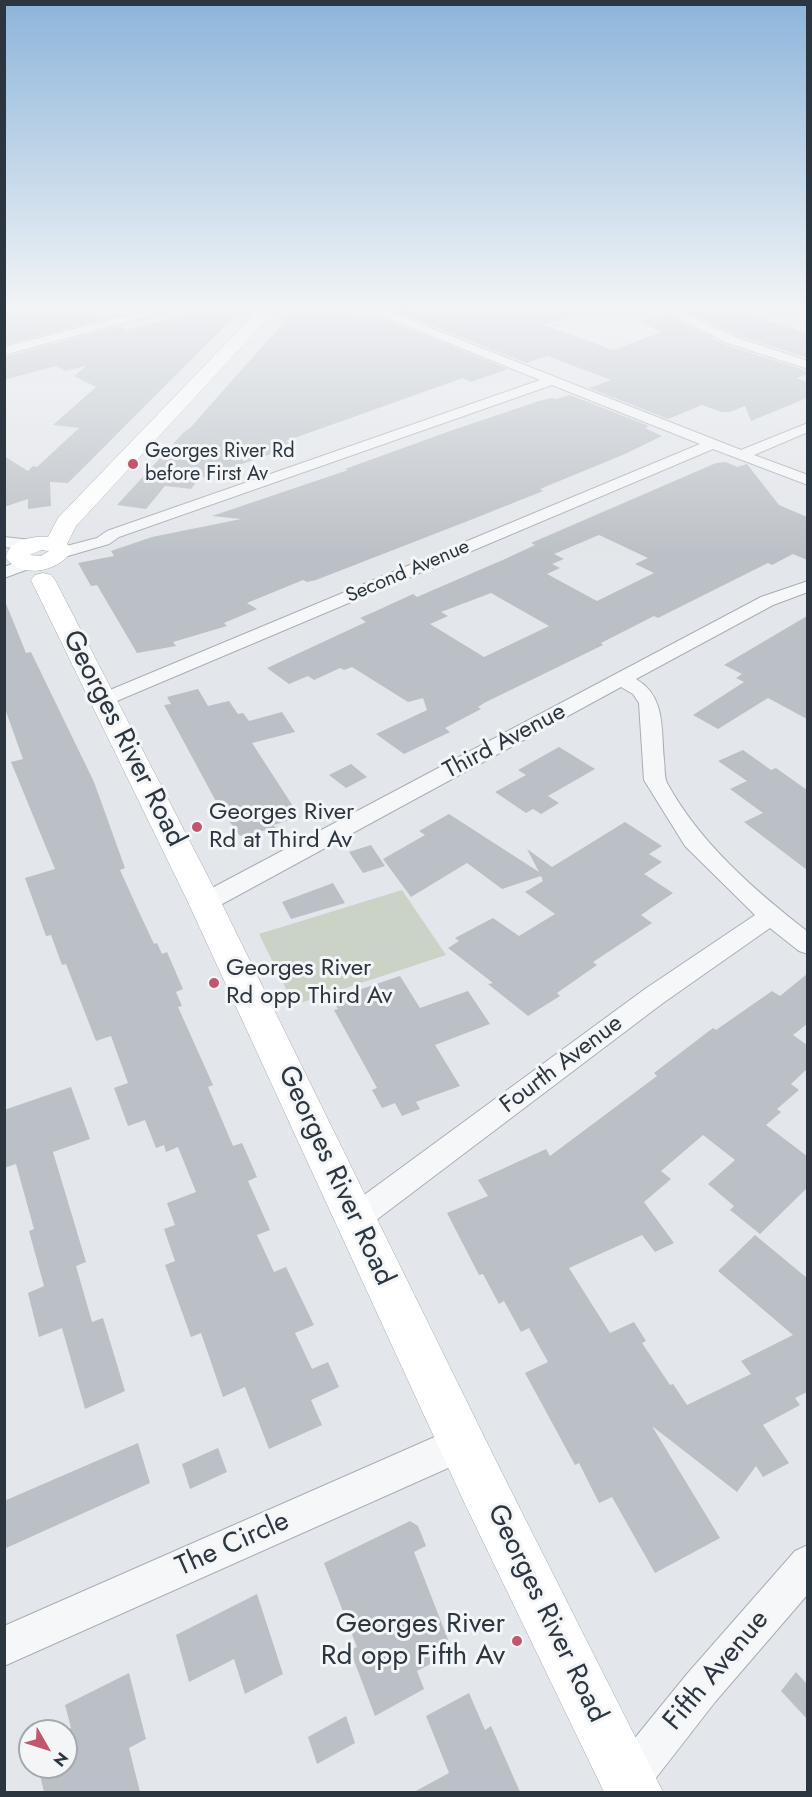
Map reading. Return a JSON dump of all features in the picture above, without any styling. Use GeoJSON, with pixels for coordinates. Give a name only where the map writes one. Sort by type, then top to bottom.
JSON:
{"type":"FeatureCollection","features":[{"type":"Feature","properties":{"kind":"street"},"geometry":{"type":"LineString","coordinates":[[27,559],[66,523],[193,389]]}},
{"type":"Feature","properties":{"kind":"street"},"geometry":{"type":"LineString","coordinates":[[66,523],[69,532],[78,537],[113,534],[528,389]]}},
{"type":"Feature","properties":{"kind":"street"},"geometry":{"type":"LineString","coordinates":[[571,389],[807,481]]}},
{"type":"Feature","properties":{"kind":"street"},"geometry":{"type":"LineString","coordinates":[[741,456],[807,427]]}},
{"type":"Feature","properties":{"kind":"street","name":"Second Avenue"},"geometry":{"type":"LineString","coordinates":[[105,699],[711,444]]}},
{"type":"Feature","properties":{"kind":"street"},"geometry":{"type":"LineString","coordinates":[[27,559],[103,541],[113,534]]}},
{"type":"Feature","properties":{"kind":"street","name":"Georges River Road"},"geometry":{"type":"LineString","coordinates":[[27,559],[105,699],[462,1443],[631,1786]]}},
{"type":"Feature","properties":{"kind":"street","name":"Third Avenue"},"geometry":{"type":"LineString","coordinates":[[204,903],[767,601],[807,586]]}},
{"type":"Feature","properties":{"kind":"street"},"geometry":{"type":"LineString","coordinates":[[621,679],[640,690],[649,703],[655,780],[693,841],[771,916],[807,945]]}},
{"type":"Feature","properties":{"kind":"street","name":"Fourth Avenue"},"geometry":{"type":"LineString","coordinates":[[356,1218],[654,996],[771,916]]}},
{"type":"Feature","properties":{"kind":"street","name":"The Circle"},"geometry":{"type":"LineString","coordinates":[[4,1646],[462,1443]]}},
{"type":"Feature","properties":{"kind":"street","name":"Fifth Avenue"},"geometry":{"type":"LineString","coordinates":[[631,1786],[701,1688],[807,1564]]}},
{"type":"Feature","properties":{"kind":"green space"},"geometry":{"type":"Polygon","coordinates":[[[402,890],[446,955],[294,1005],[259,934],[402,890]]]}},
{"type":"Feature","properties":{"kind":"building"},"geometry":{"type":"Polygon","coordinates":[[[94,389],[162,389],[68,483],[50,482],[51,506],[28,509],[28,499],[4,507],[4,456],[28,471],[33,466],[37,467],[79,428],[53,425],[94,389]]]}},
{"type":"Feature","properties":{"kind":"building"},"geometry":{"type":"Polygon","coordinates":[[[225,389],[432,389],[286,441],[292,444],[275,450],[279,451],[199,479],[191,489],[165,486],[146,509],[117,505],[225,389]]]}},
{"type":"Feature","properties":{"kind":"building"},"geometry":{"type":"Polygon","coordinates":[[[591,389],[807,389],[807,398],[751,421],[745,406],[730,412],[721,412],[702,405],[668,419],[591,389]]]}},
{"type":"Feature","properties":{"kind":"building"},"geometry":{"type":"Polygon","coordinates":[[[570,395],[649,426],[645,428],[662,436],[540,489],[543,491],[316,580],[307,582],[303,580],[247,603],[257,609],[224,623],[227,626],[173,642],[176,646],[137,653],[97,585],[91,586],[78,563],[114,556],[111,551],[152,537],[241,519],[212,516],[348,470],[345,469],[450,431],[539,401],[570,395]]]}},
{"type":"Feature","properties":{"kind":"building"},"geometry":{"type":"Polygon","coordinates":[[[726,462],[737,467],[747,464],[779,505],[807,517],[807,560],[793,554],[772,565],[768,563],[658,618],[654,616],[601,643],[603,645],[484,703],[478,707],[481,709],[445,728],[450,732],[404,754],[376,734],[427,710],[423,698],[408,702],[352,667],[344,670],[340,668],[314,680],[308,676],[289,684],[267,668],[366,622],[360,618],[413,594],[417,597],[535,545],[531,543],[716,463],[726,462]],[[599,535],[554,554],[564,559],[552,564],[560,568],[547,574],[597,601],[654,573],[635,564],[648,558],[599,535]],[[491,593],[441,612],[448,616],[430,624],[484,657],[549,626],[491,593]]]}},
{"type":"Feature","properties":{"kind":"building"},"geometry":{"type":"Polygon","coordinates":[[[5,601],[26,653],[31,652],[94,782],[125,868],[120,870],[139,912],[154,944],[157,943],[162,954],[167,952],[183,989],[176,992],[182,1006],[178,1007],[213,1085],[208,1087],[233,1146],[242,1143],[257,1177],[248,1181],[270,1230],[257,1235],[274,1272],[286,1267],[314,1325],[295,1333],[312,1369],[328,1362],[339,1387],[311,1400],[322,1425],[269,1449],[245,1387],[223,1397],[201,1333],[191,1337],[165,1265],[175,1261],[164,1229],[175,1225],[167,1203],[196,1192],[178,1147],[166,1152],[164,1145],[156,1148],[145,1120],[128,1126],[114,1088],[128,1083],[111,1036],[96,1041],[66,964],[62,965],[51,935],[46,936],[25,878],[55,869],[11,762],[23,759],[4,706],[5,601]]]}},
{"type":"Feature","properties":{"kind":"building"},"geometry":{"type":"Polygon","coordinates":[[[807,616],[807,719],[768,698],[718,729],[693,715],[744,682],[736,678],[742,674],[724,665],[807,616]]]}},
{"type":"Feature","properties":{"kind":"building"},"geometry":{"type":"Polygon","coordinates":[[[198,689],[208,706],[229,701],[238,714],[243,713],[249,721],[282,712],[295,732],[252,743],[300,817],[273,825],[276,828],[240,836],[219,807],[164,705],[171,704],[167,697],[198,689]]]}},
{"type":"Feature","properties":{"kind":"building"},"geometry":{"type":"Polygon","coordinates":[[[559,747],[595,769],[548,796],[559,803],[541,814],[533,809],[526,813],[495,792],[526,775],[518,770],[559,747]]]}},
{"type":"Feature","properties":{"kind":"building"},"geometry":{"type":"Polygon","coordinates":[[[743,750],[771,770],[776,768],[807,790],[807,870],[744,822],[763,813],[730,789],[747,781],[718,761],[743,750]]]}},
{"type":"Feature","properties":{"kind":"building"},"geometry":{"type":"Polygon","coordinates":[[[351,764],[367,777],[346,788],[329,775],[351,764]]]}},
{"type":"Feature","properties":{"kind":"building"},"geometry":{"type":"Polygon","coordinates":[[[449,814],[539,872],[527,849],[552,867],[625,822],[662,846],[649,854],[662,862],[644,874],[673,893],[641,915],[652,923],[593,962],[597,965],[557,993],[560,996],[528,1016],[488,984],[493,983],[448,948],[459,941],[455,938],[493,918],[519,936],[555,914],[525,892],[543,881],[541,876],[502,889],[467,863],[411,897],[383,859],[425,835],[419,831],[449,814]]]}},
{"type":"Feature","properties":{"kind":"building"},"geometry":{"type":"Polygon","coordinates":[[[371,845],[385,866],[363,873],[349,852],[371,845]]]}},
{"type":"Feature","properties":{"kind":"building"},"geometry":{"type":"Polygon","coordinates":[[[333,883],[345,903],[291,919],[282,902],[333,883]]]}},
{"type":"Feature","properties":{"kind":"building"},"geometry":{"type":"Polygon","coordinates":[[[807,974],[807,1024],[793,1035],[807,1045],[807,1069],[791,1084],[799,1090],[777,1109],[781,1112],[766,1125],[807,1156],[807,1188],[760,1234],[730,1210],[734,1206],[708,1184],[735,1160],[703,1135],[661,1171],[671,1179],[644,1202],[674,1243],[655,1252],[642,1235],[569,1268],[610,1333],[634,1322],[646,1341],[642,1343],[670,1385],[673,1384],[687,1405],[751,1374],[741,1361],[793,1335],[718,1271],[755,1235],[807,1278],[807,1392],[795,1398],[800,1405],[763,1425],[789,1463],[763,1477],[756,1466],[737,1492],[652,1426],[720,1538],[655,1573],[612,1497],[599,1503],[579,1463],[575,1465],[525,1373],[548,1362],[529,1328],[521,1332],[504,1301],[499,1304],[483,1274],[479,1275],[447,1213],[488,1196],[478,1180],[546,1149],[550,1156],[657,1076],[654,1073],[713,1028],[716,1030],[772,991],[780,996],[807,974]]]}},
{"type":"Feature","properties":{"kind":"building"},"geometry":{"type":"Polygon","coordinates":[[[400,976],[420,1008],[468,991],[490,1024],[435,1045],[460,1086],[416,1102],[420,1109],[402,1116],[395,1103],[382,1108],[372,1090],[377,1088],[334,1010],[338,1009],[332,999],[400,976]]]}},
{"type":"Feature","properties":{"kind":"building"},"geometry":{"type":"Polygon","coordinates":[[[71,1087],[90,1139],[53,1152],[86,1262],[76,1266],[92,1322],[103,1318],[125,1391],[85,1409],[62,1328],[39,1337],[28,1293],[44,1286],[29,1231],[34,1229],[16,1164],[4,1168],[4,1110],[71,1087]]]}},
{"type":"Feature","properties":{"kind":"building"},"geometry":{"type":"Polygon","coordinates":[[[138,1443],[150,1483],[4,1549],[4,1501],[138,1443]]]}},
{"type":"Feature","properties":{"kind":"building"},"geometry":{"type":"Polygon","coordinates":[[[218,1448],[227,1472],[190,1489],[182,1464],[218,1448]]]}},
{"type":"Feature","properties":{"kind":"building"},"geometry":{"type":"Polygon","coordinates":[[[410,1521],[418,1526],[426,1546],[414,1552],[449,1642],[431,1651],[436,1661],[417,1671],[424,1689],[375,1716],[350,1650],[357,1647],[324,1563],[410,1521]]]}},
{"type":"Feature","properties":{"kind":"building"},"geometry":{"type":"Polygon","coordinates":[[[257,1594],[283,1674],[245,1694],[234,1659],[189,1682],[176,1635],[257,1594]]]}},
{"type":"Feature","properties":{"kind":"building"},"geometry":{"type":"Polygon","coordinates":[[[796,1672],[807,1684],[807,1719],[781,1691],[796,1672]]]}},
{"type":"Feature","properties":{"kind":"building"},"geometry":{"type":"Polygon","coordinates":[[[129,1673],[146,1739],[129,1748],[140,1792],[44,1792],[41,1779],[78,1779],[78,1719],[69,1719],[65,1705],[129,1673]]]}},
{"type":"Feature","properties":{"kind":"building"},"geometry":{"type":"Polygon","coordinates":[[[469,1693],[485,1730],[491,1726],[520,1792],[414,1792],[449,1773],[426,1716],[469,1693]]]}},
{"type":"Feature","properties":{"kind":"building"},"geometry":{"type":"Polygon","coordinates":[[[346,1716],[355,1743],[317,1764],[308,1737],[346,1716]]]}},
{"type":"Feature","properties":{"kind":"place","name":"Georges River Rd before First Av"},"geometry":{"type":"Point","coordinates":[133,464]}},
{"type":"Feature","properties":{"kind":"place","name":"Georges River Rd at Third Av"},"geometry":{"type":"Point","coordinates":[197,827]}},
{"type":"Feature","properties":{"kind":"place","name":"Georges River Rd opp Third Av"},"geometry":{"type":"Point","coordinates":[214,983]}},
{"type":"Feature","properties":{"kind":"place","name":"Georges River Rd opp Fifth Av"},"geometry":{"type":"Point","coordinates":[517,1641]}}]}
